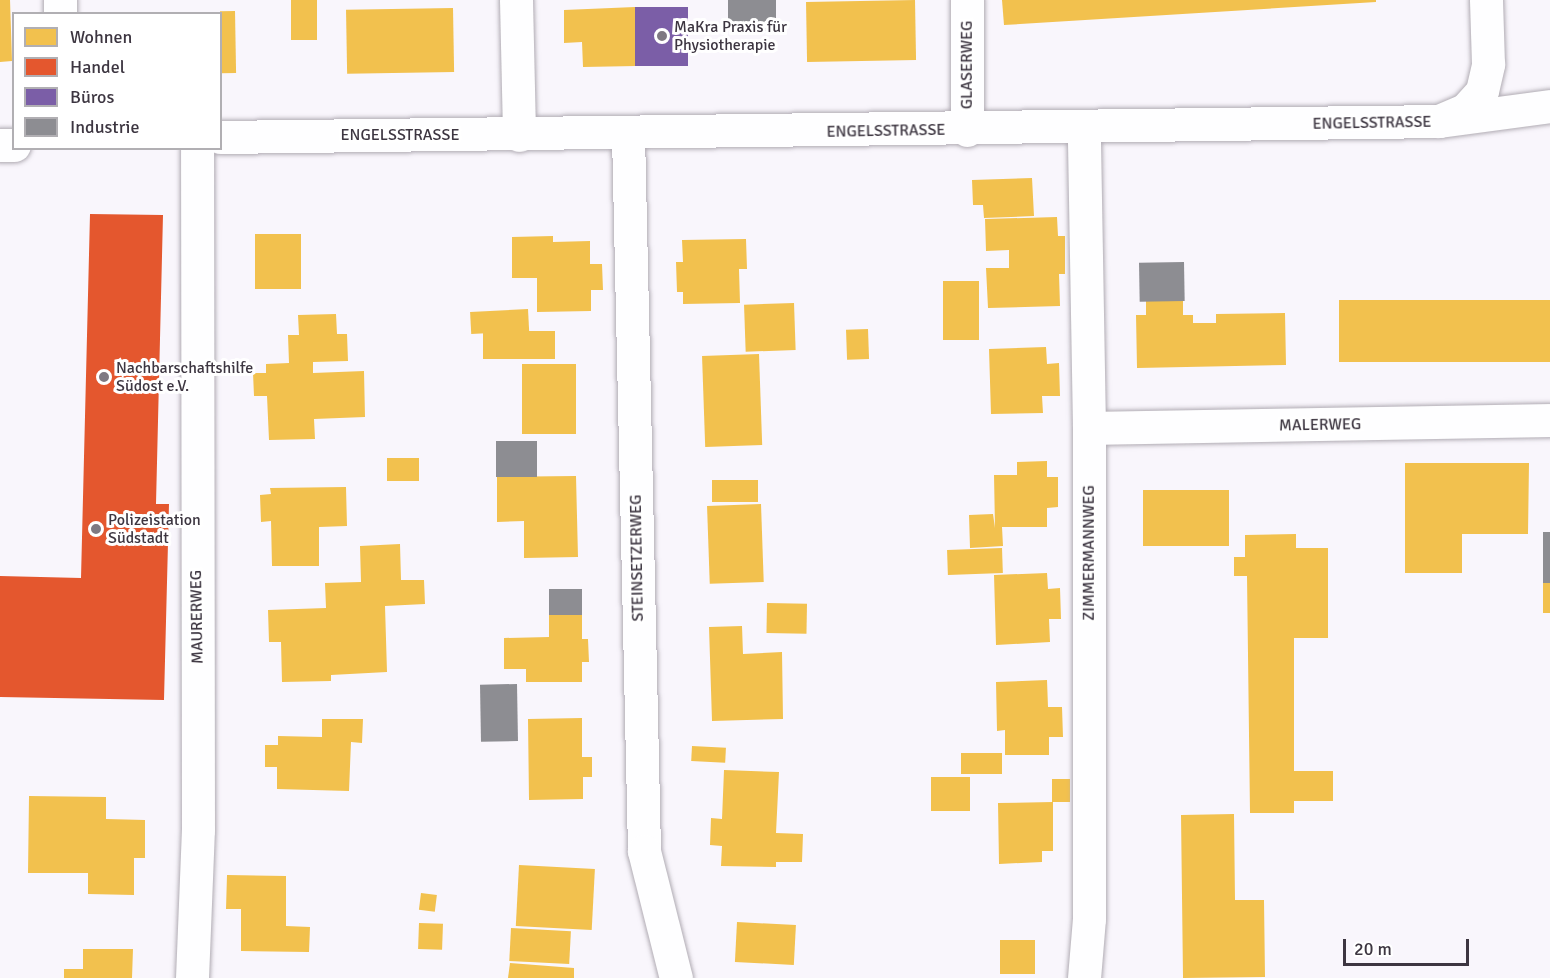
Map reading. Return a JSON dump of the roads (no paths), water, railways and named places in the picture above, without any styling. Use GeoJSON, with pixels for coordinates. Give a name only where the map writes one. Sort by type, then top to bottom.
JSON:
{"type":"FeatureCollection","features":[{"type":"Feature","properties":{"kind":"street"},"geometry":{"type":"LineString","coordinates":[[516,0],[519,135]]}},
{"type":"Feature","properties":{"kind":"street","name":"GLASERWEG"},"geometry":{"type":"LineString","coordinates":[[967,0],[967,130]]}},
{"type":"Feature","properties":{"kind":"street"},"geometry":{"type":"LineString","coordinates":[[1439,122],[1465,110],[1482,92],[1488,64],[1486,0]]}},
{"type":"Feature","properties":{"kind":"street","name":"ENGELSSTRASSE"},"geometry":{"type":"LineString","coordinates":[[222,137],[967,130],[1439,122],[1550,106]]}},
{"type":"Feature","properties":{"kind":"street","name":"ZIMMERMANNWEG"},"geometry":{"type":"LineString","coordinates":[[1084,128],[1089,428],[1089,919],[1084,978]]}},
{"type":"Feature","properties":{"kind":"street","name":"STEINSETZERWEG"},"geometry":{"type":"LineString","coordinates":[[628,134],[644,851],[676,978]]}},
{"type":"Feature","properties":{"kind":"street","name":"MAURERWEG"},"geometry":{"type":"LineString","coordinates":[[192,978],[198,830],[197,150]]}},
{"type":"Feature","properties":{"kind":"street","name":"MALERWEG"},"geometry":{"type":"LineString","coordinates":[[1089,428],[1550,420]]}},
{"type":"Feature","properties":{"kind":"place","name":"MaKra Praxis für Physiotherapie"},"geometry":{"type":"Point","coordinates":[662,36]}},
{"type":"Feature","properties":{"kind":"place","name":"Nachbarschaftshilfe Südost e.V."},"geometry":{"type":"Point","coordinates":[104,377]}},
{"type":"Feature","properties":{"kind":"place","name":"Polizeistation Südstadt"},"geometry":{"type":"Point","coordinates":[96,529]}}]}
